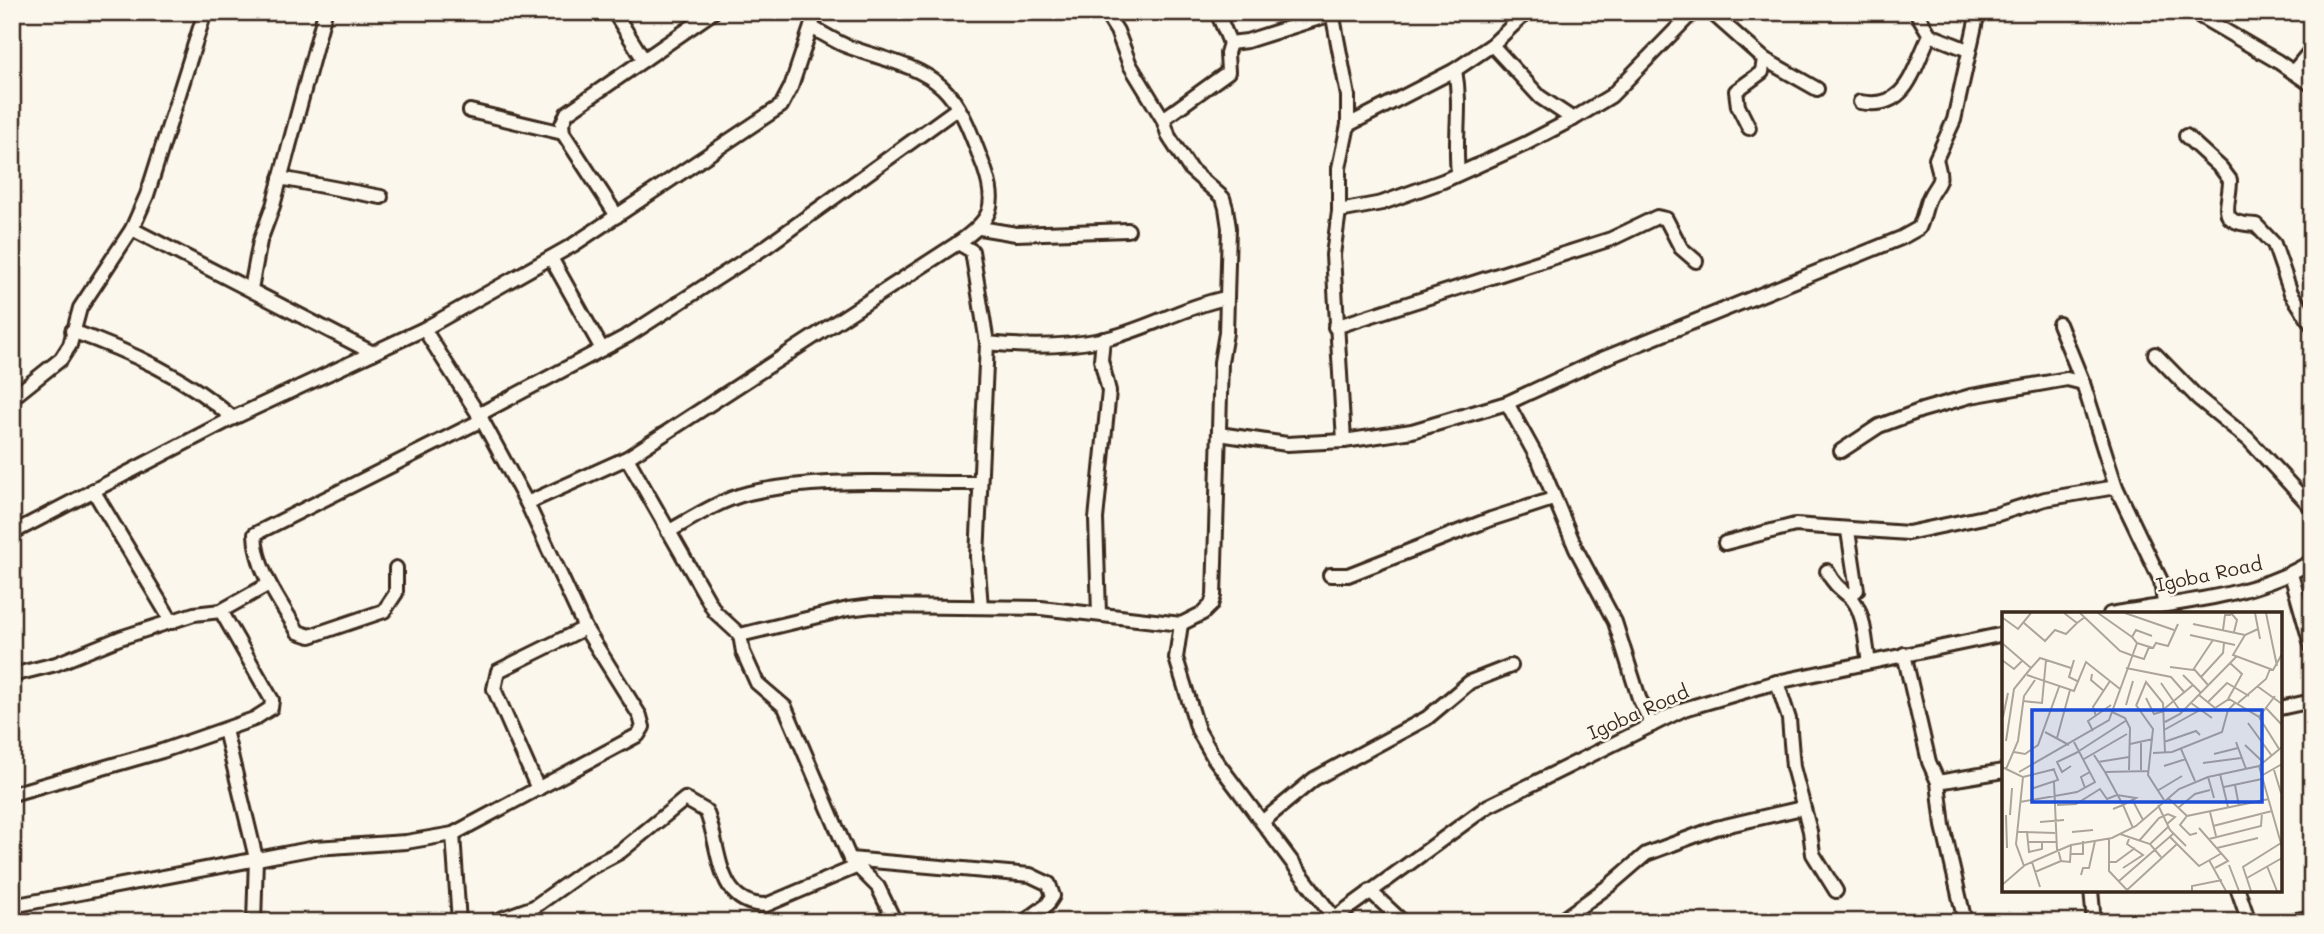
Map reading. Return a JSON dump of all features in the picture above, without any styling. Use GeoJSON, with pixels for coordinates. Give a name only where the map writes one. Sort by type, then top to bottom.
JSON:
{"type":"FeatureCollection","features":[{"type":"Feature","properties":{"kind":"street"},"geometry":{"type":"LineString","coordinates":[[12,398],[61,359],[70,345],[80,308],[132,229],[155,170],[205,12]]}},
{"type":"Feature","properties":{"kind":"street"},"geometry":{"type":"LineString","coordinates":[[251,289],[260,241],[325,12]]}},
{"type":"Feature","properties":{"kind":"street"},"geometry":{"type":"LineString","coordinates":[[614,12],[644,60]]}},
{"type":"Feature","properties":{"kind":"street"},"geometry":{"type":"LineString","coordinates":[[617,216],[563,134],[562,124],[567,113],[713,12]]}},
{"type":"Feature","properties":{"kind":"street"},"geometry":{"type":"LineString","coordinates":[[12,533],[233,418],[424,329],[551,258],[617,216],[781,106],[791,87],[816,12]]}},
{"type":"Feature","properties":{"kind":"street"},"geometry":{"type":"LineString","coordinates":[[740,635],[848,609],[932,605],[1041,608],[1181,624],[1203,613],[1214,596],[1229,228],[1223,198],[1190,169],[1169,137],[1163,119],[1130,65],[1117,31],[1105,12]]}},
{"type":"Feature","properties":{"kind":"street"},"geometry":{"type":"LineString","coordinates":[[1163,119],[1228,72],[1227,53],[1230,43],[1217,12]]}},
{"type":"Feature","properties":{"kind":"street"},"geometry":{"type":"LineString","coordinates":[[1505,12],[1509,27]]}},
{"type":"Feature","properties":{"kind":"street"},"geometry":{"type":"LineString","coordinates":[[1348,125],[1455,70],[1492,45],[1527,12]]}},
{"type":"Feature","properties":{"kind":"street"},"geometry":{"type":"LineString","coordinates":[[1339,211],[1382,203],[1525,144],[1573,119],[1611,96],[1693,12]]}},
{"type":"Feature","properties":{"kind":"street"},"geometry":{"type":"LineString","coordinates":[[1711,12],[1764,59],[1817,89]]}},
{"type":"Feature","properties":{"kind":"street"},"geometry":{"type":"LineString","coordinates":[[1916,12],[1930,35],[1968,50]]}},
{"type":"Feature","properties":{"kind":"street"},"geometry":{"type":"LineString","coordinates":[[1219,435],[1287,444],[1344,441],[1412,432],[1507,403],[1602,359],[1778,290],[1919,228],[1930,197],[1938,188],[1941,176],[1936,159],[1954,120],[1978,12]]}},
{"type":"Feature","properties":{"kind":"street"},"geometry":{"type":"LineString","coordinates":[[2193,12],[2312,85]]}},
{"type":"Feature","properties":{"kind":"street"},"geometry":{"type":"LineString","coordinates":[[1230,43],[1247,41],[1332,13],[1348,96],[1348,125],[1339,168],[1339,211],[1333,255],[1335,327],[1344,441]]}},
{"type":"Feature","properties":{"kind":"street"},"geometry":{"type":"LineString","coordinates":[[527,503],[627,458],[980,228],[990,208],[989,181],[969,127],[942,87],[917,71],[843,45],[811,27]]}},
{"type":"Feature","properties":{"kind":"street"},"geometry":{"type":"LineString","coordinates":[[1860,102],[1877,106],[1892,101],[1906,86],[1930,35]]}},
{"type":"Feature","properties":{"kind":"street"},"geometry":{"type":"LineString","coordinates":[[1492,45],[1540,96],[1573,119]]}},
{"type":"Feature","properties":{"kind":"street"},"geometry":{"type":"LineString","coordinates":[[2293,72],[2312,49]]}},
{"type":"Feature","properties":{"kind":"street"},"geometry":{"type":"LineString","coordinates":[[1749,128],[1738,106],[1736,91],[1762,72],[1764,59]]}},
{"type":"Feature","properties":{"kind":"street"},"geometry":{"type":"LineString","coordinates":[[1455,70],[1460,99],[1456,156],[1458,173]]}},
{"type":"Feature","properties":{"kind":"street"},"geometry":{"type":"LineString","coordinates":[[396,568],[396,593],[384,611],[310,636],[298,632],[269,584],[257,557],[255,534],[480,417],[603,349],[767,246],[958,108]]}},
{"type":"Feature","properties":{"kind":"street"},"geometry":{"type":"LineString","coordinates":[[470,111],[563,134]]}},
{"type":"Feature","properties":{"kind":"street"},"geometry":{"type":"LineString","coordinates":[[2186,136],[2221,168],[2230,180],[2224,205],[2227,213],[2239,224],[2256,225],[2274,244],[2291,293],[2312,325]]}},
{"type":"Feature","properties":{"kind":"street"},"geometry":{"type":"LineString","coordinates":[[280,178],[381,197]]}},
{"type":"Feature","properties":{"kind":"street"},"geometry":{"type":"LineString","coordinates":[[1335,327],[1586,248],[1657,217],[1666,219],[1681,248],[1696,261]]}},
{"type":"Feature","properties":{"kind":"street"},"geometry":{"type":"LineString","coordinates":[[980,228],[1016,234],[1128,230]]}},
{"type":"Feature","properties":{"kind":"street"},"geometry":{"type":"LineString","coordinates":[[132,229],[373,353]]}},
{"type":"Feature","properties":{"kind":"street"},"geometry":{"type":"LineString","coordinates":[[958,243],[972,251],[987,343],[977,557],[981,607]]}},
{"type":"Feature","properties":{"kind":"street"},"geometry":{"type":"LineString","coordinates":[[551,258],[603,349]]}},
{"type":"Feature","properties":{"kind":"street"},"geometry":{"type":"LineString","coordinates":[[987,343],[1025,347],[1103,340],[1194,304],[1226,298]]}},
{"type":"Feature","properties":{"kind":"street"},"geometry":{"type":"LineString","coordinates":[[2059,324],[2083,383],[2116,487],[2161,581],[2164,603]]}},
{"type":"Feature","properties":{"kind":"street"},"geometry":{"type":"LineString","coordinates":[[12,906],[315,848],[406,842],[453,834],[638,736],[643,727],[640,716],[585,628],[527,503],[480,417],[424,329]]}},
{"type":"Feature","properties":{"kind":"street"},"geometry":{"type":"LineString","coordinates":[[72,331],[128,351],[211,399],[233,418]]}},
{"type":"Feature","properties":{"kind":"street"},"geometry":{"type":"LineString","coordinates":[[1099,614],[1096,519],[1109,391],[1101,360],[1103,340]]}},
{"type":"Feature","properties":{"kind":"street"},"geometry":{"type":"LineString","coordinates":[[2155,354],[2198,398],[2248,439],[2312,508]]}},
{"type":"Feature","properties":{"kind":"street"},"geometry":{"type":"LineString","coordinates":[[1841,451],[1879,426],[1971,396],[2067,379],[2083,383]]}},
{"type":"Feature","properties":{"kind":"street"},"geometry":{"type":"LineString","coordinates":[[1507,403],[1540,463],[1576,549],[1615,621],[1639,698],[1652,725]]}},
{"type":"Feature","properties":{"kind":"street"},"geometry":{"type":"LineString","coordinates":[[627,458],[715,612],[740,635],[743,652],[757,683],[785,707],[853,863],[878,887],[895,922]]}},
{"type":"Feature","properties":{"kind":"street"},"geometry":{"type":"LineString","coordinates":[[668,532],[709,509],[750,493],[830,485],[979,484]]}},
{"type":"Feature","properties":{"kind":"street"},"geometry":{"type":"LineString","coordinates":[[1725,543],[1795,525],[1827,526],[1848,531],[1908,533],[1998,514],[2045,499],[2116,487]]}},
{"type":"Feature","properties":{"kind":"street"},"geometry":{"type":"LineString","coordinates":[[93,490],[172,622]]}},
{"type":"Feature","properties":{"kind":"street"},"geometry":{"type":"LineString","coordinates":[[1330,575],[1348,575],[1491,519],[1553,499]]}},
{"type":"Feature","properties":{"kind":"street"},"geometry":{"type":"LineString","coordinates":[[1848,531],[1857,590],[1850,596]]}},
{"type":"Feature","properties":{"kind":"street","name":"Igoba Road"},"geometry":{"type":"LineString","coordinates":[[2120,612],[2212,596],[2291,574],[2312,561]]}},
{"type":"Feature","properties":{"kind":"street"},"geometry":{"type":"LineString","coordinates":[[1827,571],[1835,586],[1850,596],[1860,613],[1869,662]]}},
{"type":"Feature","properties":{"kind":"street"},"geometry":{"type":"LineString","coordinates":[[2291,574],[2312,648]]}},
{"type":"Feature","properties":{"kind":"street"},"geometry":{"type":"LineString","coordinates":[[12,675],[56,664],[120,638],[194,614],[221,611],[269,584]]}},
{"type":"Feature","properties":{"kind":"street"},"geometry":{"type":"LineString","coordinates":[[12,794],[225,730],[265,714],[271,708],[272,700],[221,611]]}},
{"type":"Feature","properties":{"kind":"street"},"geometry":{"type":"LineString","coordinates":[[1181,624],[1176,657],[1198,730],[1214,758],[1331,920]]}},
{"type":"Feature","properties":{"kind":"street"},"geometry":{"type":"LineString","coordinates":[[538,789],[494,689],[495,678],[498,671],[585,628]]}},
{"type":"Feature","properties":{"kind":"street","name":"Igoba Road"},"geometry":{"type":"LineString","coordinates":[[1331,920],[1488,806],[1684,709],[1777,682],[2002,634]]}},
{"type":"Feature","properties":{"kind":"street"},"geometry":{"type":"LineString","coordinates":[[1904,654],[1929,762],[1938,782],[1943,826],[1965,922]]}},
{"type":"Feature","properties":{"kind":"street"},"geometry":{"type":"LineString","coordinates":[[1262,822],[1314,779],[1427,718],[1469,682],[1511,666]]}},
{"type":"Feature","properties":{"kind":"street"},"geometry":{"type":"LineString","coordinates":[[1777,682],[1790,719],[1793,767],[1810,831],[1813,854],[1836,891]]}},
{"type":"Feature","properties":{"kind":"street"},"geometry":{"type":"LineString","coordinates":[[2282,708],[2312,701]]}},
{"type":"Feature","properties":{"kind":"street"},"geometry":{"type":"LineString","coordinates":[[225,730],[256,858],[254,922]]}},
{"type":"Feature","properties":{"kind":"street"},"geometry":{"type":"LineString","coordinates":[[1938,782],[2002,771]]}},
{"type":"Feature","properties":{"kind":"street"},"geometry":{"type":"LineString","coordinates":[[492,922],[534,907],[586,870],[620,852],[685,799],[706,811],[719,867],[734,892],[755,905],[766,905],[853,863],[1030,875],[1049,884],[1053,896],[1047,905],[1024,922]]}},
{"type":"Feature","properties":{"kind":"street"},"geometry":{"type":"LineString","coordinates":[[1559,922],[1610,885],[1646,854],[1716,828],[1802,808]]}},
{"type":"Feature","properties":{"kind":"street"},"geometry":{"type":"LineString","coordinates":[[453,834],[459,922]]}},
{"type":"Feature","properties":{"kind":"street"},"geometry":{"type":"LineString","coordinates":[[1370,891],[1403,922]]}},
{"type":"Feature","properties":{"kind":"street"},"geometry":{"type":"LineString","coordinates":[[2091,892],[2094,922]]}},
{"type":"Feature","properties":{"kind":"street"},"geometry":{"type":"LineString","coordinates":[[2239,892],[2252,920]]}},
{"type":"Feature","properties":{"kind":"street"},"geometry":{"type":"LineString","coordinates":[[2286,922],[2312,917]]}}]}
